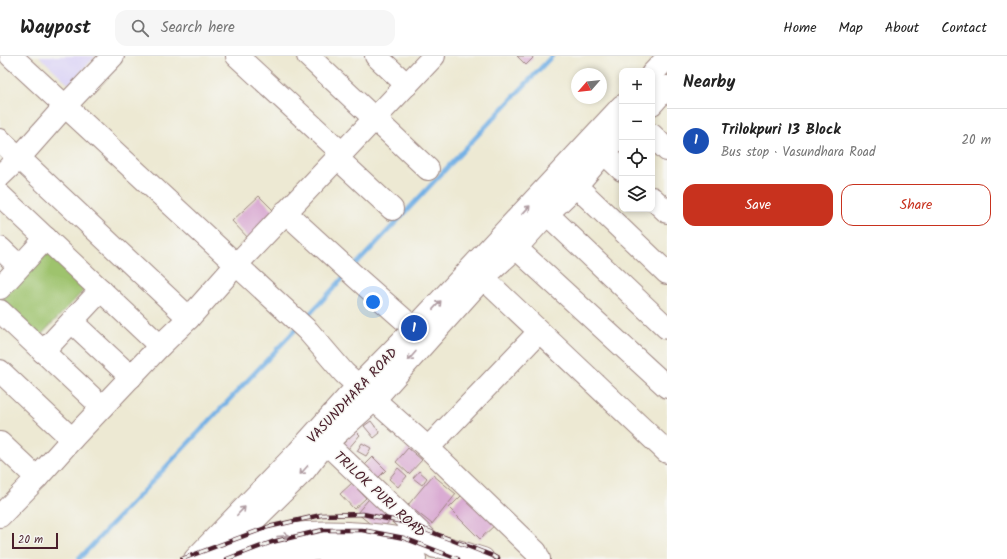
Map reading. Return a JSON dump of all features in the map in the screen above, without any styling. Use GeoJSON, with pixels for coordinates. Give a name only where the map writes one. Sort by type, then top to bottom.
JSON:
{"type":"FeatureCollection","features":[{"type":"Feature","properties":{"kind":"street"},"geometry":{"type":"LineString","coordinates":[[12,56],[308,331],[344,373],[428,448],[536,552],[539,559]]}},
{"type":"Feature","properties":{"kind":"street"},"geometry":{"type":"LineString","coordinates":[[0,176],[19,158],[65,106],[113,56]]}},
{"type":"Feature","properties":{"kind":"street"},"geometry":{"type":"LineString","coordinates":[[237,56],[340,155],[392,209]]}},
{"type":"Feature","properties":{"kind":"street"},"geometry":{"type":"LineString","coordinates":[[308,56],[428,169]]}},
{"type":"Feature","properties":{"kind":"street"},"geometry":{"type":"LineString","coordinates":[[376,56],[406,84]]}},
{"type":"Feature","properties":{"kind":"street"},"geometry":{"type":"LineString","coordinates":[[2,511],[37,478],[102,407],[189,318],[236,265],[434,56]]}},
{"type":"Feature","properties":{"kind":"street"},"geometry":{"type":"LineString","coordinates":[[661,89],[667,58]]}},
{"type":"Feature","properties":{"kind":"street","name":"VASUNDHARA ROAD"},"geometry":{"type":"LineString","coordinates":[[195,559],[240,551],[366,392],[420,334],[619,109]]}},
{"type":"Feature","properties":{"kind":"street","name":"VASUNDHARA ROAD"},"geometry":{"type":"LineString","coordinates":[[420,334],[516,248],[547,214],[576,186],[619,138]]}},
{"type":"Feature","properties":{"kind":"street"},"geometry":{"type":"LineString","coordinates":[[655,138],[667,150]]}},
{"type":"Feature","properties":{"kind":"street"},"geometry":{"type":"LineString","coordinates":[[0,140],[189,318]]}},
{"type":"Feature","properties":{"kind":"street"},"geometry":{"type":"LineString","coordinates":[[604,153],[619,167]]}},
{"type":"Feature","properties":{"kind":"street"},"geometry":{"type":"LineString","coordinates":[[576,186],[667,273]]}},
{"type":"Feature","properties":{"kind":"street"},"geometry":{"type":"LineString","coordinates":[[0,195],[160,346]]}},
{"type":"Feature","properties":{"kind":"street"},"geometry":{"type":"LineString","coordinates":[[655,201],[667,212]]}},
{"type":"Feature","properties":{"kind":"street"},"geometry":{"type":"LineString","coordinates":[[286,212],[358,280],[420,334]]}},
{"type":"Feature","properties":{"kind":"street"},"geometry":{"type":"LineString","coordinates":[[547,214],[664,320]]}},
{"type":"Feature","properties":{"kind":"street"},"geometry":{"type":"LineString","coordinates":[[0,288],[46,238]]}},
{"type":"Feature","properties":{"kind":"street"},"geometry":{"type":"LineString","coordinates":[[0,248],[19,266]]}},
{"type":"Feature","properties":{"kind":"street"},"geometry":{"type":"LineString","coordinates":[[516,248],[667,387]]}},
{"type":"Feature","properties":{"kind":"street"},"geometry":{"type":"LineString","coordinates":[[483,278],[667,452]]}},
{"type":"Feature","properties":{"kind":"street"},"geometry":{"type":"LineString","coordinates":[[43,352],[101,290]]}},
{"type":"Feature","properties":{"kind":"street"},"geometry":{"type":"LineString","coordinates":[[0,311],[102,407]]}},
{"type":"Feature","properties":{"kind":"street"},"geometry":{"type":"LineString","coordinates":[[72,322],[131,377]]}},
{"type":"Feature","properties":{"kind":"street"},"geometry":{"type":"LineString","coordinates":[[428,448],[539,332]]}},
{"type":"Feature","properties":{"kind":"street"},"geometry":{"type":"LineString","coordinates":[[0,372],[72,439]]}},
{"type":"Feature","properties":{"kind":"street","name":"VASUNDHARA ROAD"},"geometry":{"type":"LineString","coordinates":[[240,551],[298,452],[366,392]]}},
{"type":"Feature","properties":{"kind":"street"},"geometry":{"type":"LineString","coordinates":[[0,443],[37,478]]}},
{"type":"Feature","properties":{"kind":"street","name":"TRILOK PURI ROAD"},"geometry":{"type":"LineString","coordinates":[[326,443],[437,552]]}},
{"type":"Feature","properties":{"kind":"street","name":"TRILOK PURI ROAD"},"geometry":{"type":"LineString","coordinates":[[240,551],[306,533],[346,533],[377,536],[437,552],[482,559]]}},
{"type":"Feature","properties":{"kind":"street","name":"TRILOK PURI ROAD"},"geometry":{"type":"LineString","coordinates":[[240,551],[320,554],[324,549],[358,551],[415,559]]}},
{"type":"Feature","properties":{"kind":"shaded area"},"geometry":{"type":"Polygon","coordinates":[[[39,56],[96,56],[69,84],[39,56]]]}},
{"type":"Feature","properties":{"kind":"green space"},"geometry":{"type":"Polygon","coordinates":[[[52,248],[89,285],[39,337],[1,301],[52,248]]]}},
{"type":"Feature","properties":{"kind":"building"},"geometry":{"type":"Polygon","coordinates":[[[517,56],[532,56],[533,58],[526,65],[517,56]]]}},
{"type":"Feature","properties":{"kind":"building"},"geometry":{"type":"Polygon","coordinates":[[[259,196],[277,214],[250,240],[232,221],[259,196]]]}},
{"type":"Feature","properties":{"kind":"building"},"geometry":{"type":"Polygon","coordinates":[[[371,421],[380,433],[374,438],[364,426],[371,421]]]}},
{"type":"Feature","properties":{"kind":"building"},"geometry":{"type":"Polygon","coordinates":[[[355,430],[360,435],[348,449],[343,444],[355,430]]]}},
{"type":"Feature","properties":{"kind":"building"},"geometry":{"type":"Polygon","coordinates":[[[362,443],[371,448],[366,456],[357,451],[362,443]]]}},
{"type":"Feature","properties":{"kind":"building"},"geometry":{"type":"Polygon","coordinates":[[[408,448],[422,460],[409,474],[396,462],[408,448]]]}},
{"type":"Feature","properties":{"kind":"building"},"geometry":{"type":"Polygon","coordinates":[[[373,457],[386,470],[375,481],[362,468],[373,457]]]}},
{"type":"Feature","properties":{"kind":"building"},"geometry":{"type":"Polygon","coordinates":[[[398,468],[407,476],[398,487],[389,479],[398,468]]]}},
{"type":"Feature","properties":{"kind":"building"},"geometry":{"type":"Polygon","coordinates":[[[419,471],[427,478],[422,485],[413,478],[419,471]]]}},
{"type":"Feature","properties":{"kind":"building"},"geometry":{"type":"Polygon","coordinates":[[[433,475],[456,494],[432,524],[408,505],[433,475]]]}},
{"type":"Feature","properties":{"kind":"building"},"geometry":{"type":"Polygon","coordinates":[[[352,483],[366,498],[354,509],[340,494],[352,483]]]}},
{"type":"Feature","properties":{"kind":"building"},"geometry":{"type":"Polygon","coordinates":[[[466,491],[497,523],[480,539],[449,508],[466,491]]]}},
{"type":"Feature","properties":{"kind":"building"},"geometry":{"type":"Polygon","coordinates":[[[373,494],[396,513],[380,532],[357,513],[373,494]]]}},
{"type":"Feature","properties":{"kind":"waterway"},"geometry":{"type":"LineString","coordinates":[[353,268],[552,56]]}},
{"type":"Feature","properties":{"kind":"waterway"},"geometry":{"type":"LineString","coordinates":[[304,320],[345,276]]}},
{"type":"Feature","properties":{"kind":"waterway"},"geometry":{"type":"LineString","coordinates":[[79,559],[296,329]]}},
{"type":"Feature","properties":{"kind":"railway"},"geometry":{"type":"LineString","coordinates":[[182,559],[268,527],[321,515],[363,514],[408,523],[498,559]]}},
{"type":"Feature","properties":{"kind":"railway"},"geometry":{"type":"LineString","coordinates":[[227,559],[272,542],[323,530],[362,530],[404,538],[458,559]]}},
{"type":"Feature","properties":{"kind":"place","name":"Trilokpuri 13 Block"},"geometry":{"type":"Point","coordinates":[414,328]}}]}
